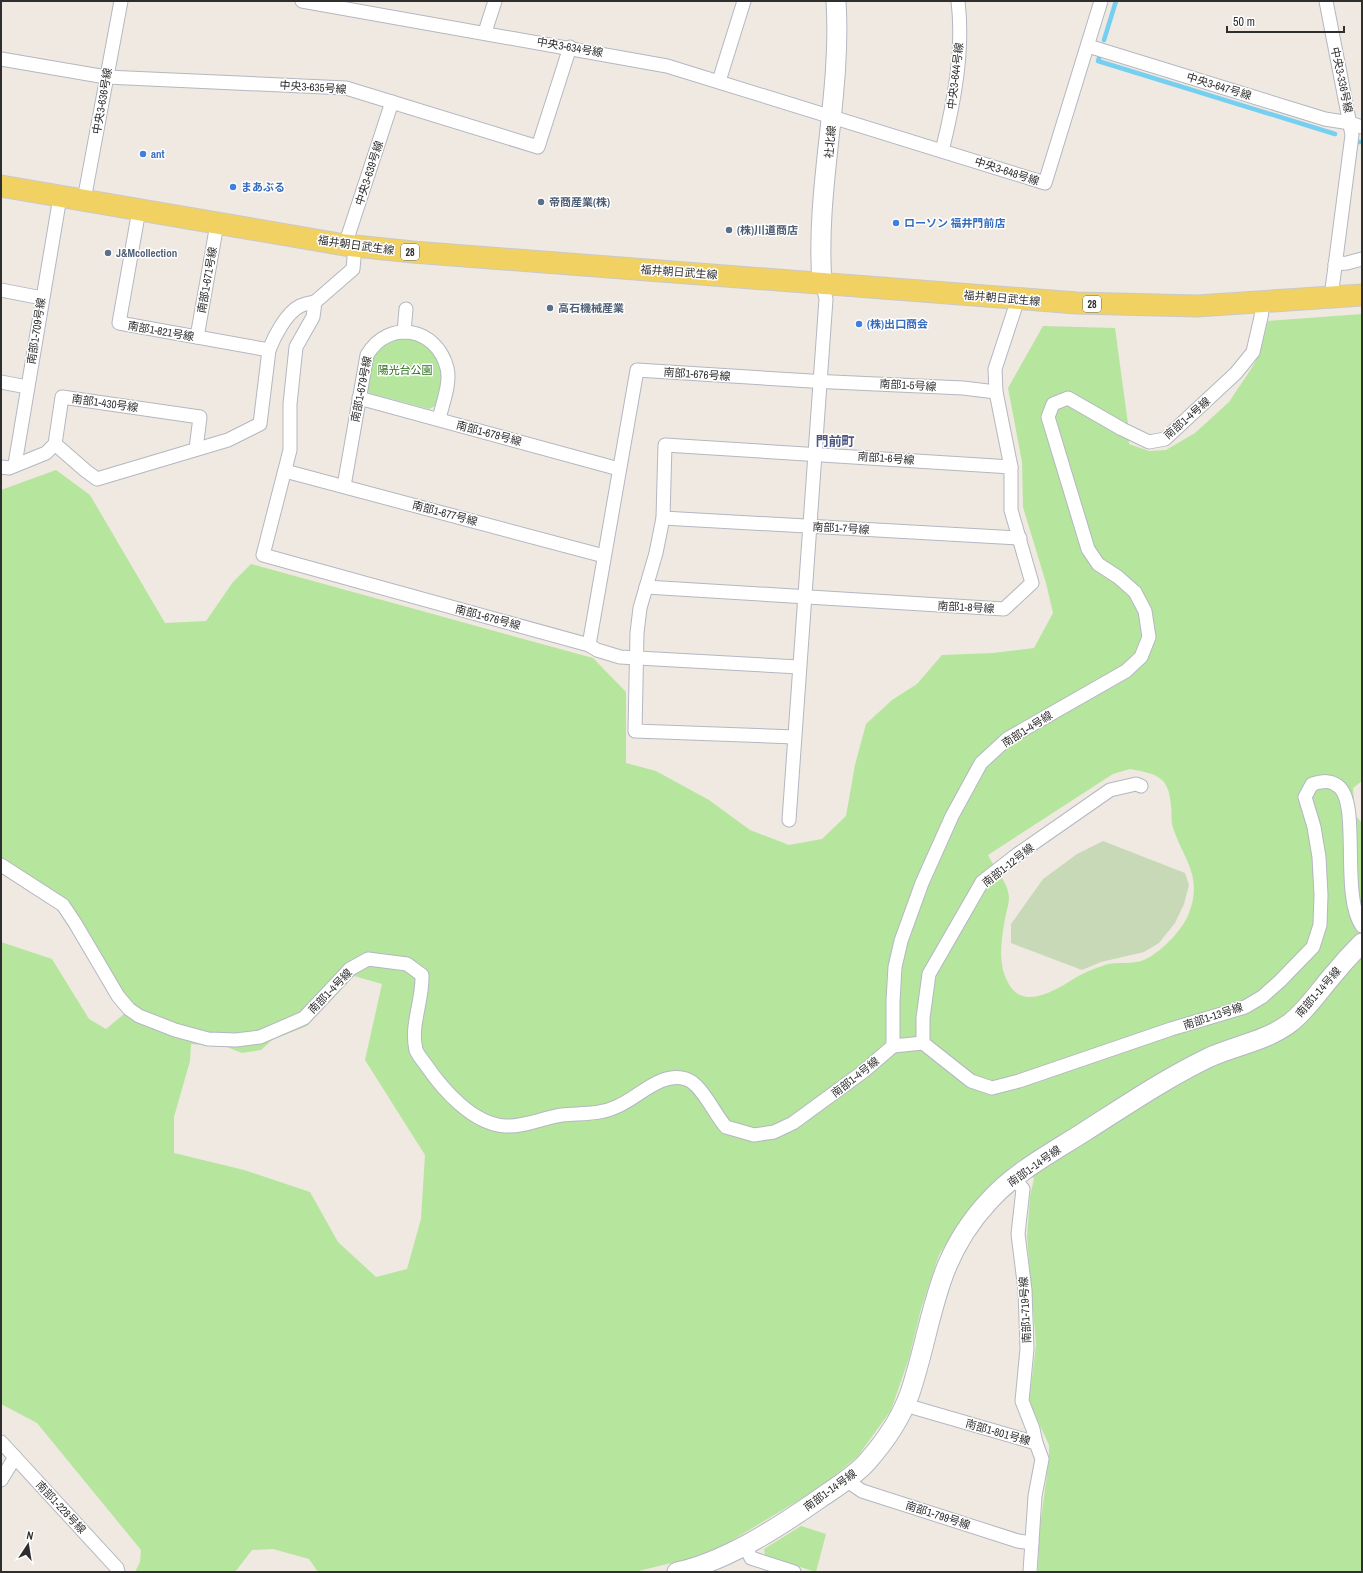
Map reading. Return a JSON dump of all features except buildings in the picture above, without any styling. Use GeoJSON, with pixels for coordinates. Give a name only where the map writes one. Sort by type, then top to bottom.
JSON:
{"type":"FeatureCollection","features":[{"type":"Feature","properties":{"kind":"main road","name":"福井朝日武生線"},"geometry":{"type":"LineString","coordinates":[[1,186],[217,224],[350,245],[413,252],[822,282],[1018,299],[1133,305],[1197,306],[1263,303],[1362,295]]}},
{"type":"Feature","properties":{"kind":"street","name":"中央3-636号線"},"geometry":{"type":"LineString","coordinates":[[84,200],[121,1]]}},
{"type":"Feature","properties":{"kind":"street","name":"中央3-634号線"},"geometry":{"type":"LineString","coordinates":[[302,1],[570,47],[666,66],[719,81],[832,117]]}},
{"type":"Feature","properties":{"kind":"street"},"geometry":{"type":"LineString","coordinates":[[485,32],[494,1]]}},
{"type":"Feature","properties":{"kind":"street"},"geometry":{"type":"LineString","coordinates":[[719,81],[744,1]]}},
{"type":"Feature","properties":{"kind":"street","name":"社北線"},"geometry":{"type":"LineString","coordinates":[[822,282],[820,249],[837,56],[836,1]]}},
{"type":"Feature","properties":{"kind":"street","name":"中央3-644号線"},"geometry":{"type":"LineString","coordinates":[[942,150],[955,92],[958,65],[960,16],[958,1]]}},
{"type":"Feature","properties":{"kind":"street","name":"中央3-648号線"},"geometry":{"type":"LineString","coordinates":[[832,117],[1045,183],[1101,1]]}},
{"type":"Feature","properties":{"kind":"street","name":"中央3-336号線"},"geometry":{"type":"LineString","coordinates":[[1326,1],[1356,125],[1352,135],[1331,297]]}},
{"type":"Feature","properties":{"kind":"street","name":"中央3-647号線"},"geometry":{"type":"LineString","coordinates":[[1088,46],[1324,119],[1356,125]]}},
{"type":"Feature","properties":{"kind":"street","name":"中央3-635号線"},"geometry":{"type":"LineString","coordinates":[[1,59],[106,77],[346,88],[538,147],[570,47]]}},
{"type":"Feature","properties":{"kind":"street","name":"中央3-639号線"},"geometry":{"type":"LineString","coordinates":[[350,245],[392,102]]}},
{"type":"Feature","properties":{"kind":"street","name":"南部1-709号線"},"geometry":{"type":"LineString","coordinates":[[15,464],[60,197]]}},
{"type":"Feature","properties":{"kind":"street","name":"南部1-821号線"},"geometry":{"type":"LineString","coordinates":[[139,210],[119,323],[269,350]]}},
{"type":"Feature","properties":{"kind":"street","name":"南部1-671号線"},"geometry":{"type":"LineString","coordinates":[[197,337],[217,224]]}},
{"type":"Feature","properties":{"kind":"street"},"geometry":{"type":"LineString","coordinates":[[1,467],[9,468],[15,464],[46,453],[55,444],[97,479],[228,440],[260,424],[269,350],[281,325],[299,306],[315,302],[353,269],[350,245]]}},
{"type":"Feature","properties":{"kind":"street"},"geometry":{"type":"LineString","coordinates":[[1335,264],[1347,263],[1362,259]]}},
{"type":"Feature","properties":{"kind":"street"},"geometry":{"type":"LineString","coordinates":[[789,820],[826,299],[822,282]]}},
{"type":"Feature","properties":{"kind":"street"},"geometry":{"type":"LineString","coordinates":[[1,290],[42,298]]}},
{"type":"Feature","properties":{"kind":"street","name":"南部1-8号線"},"geometry":{"type":"LineString","coordinates":[[646,587],[1004,609],[1032,583],[1011,510],[1011,467],[996,392],[995,369],[1018,299]]}},
{"type":"Feature","properties":{"kind":"street","name":"南部1-676号線"},"geometry":{"type":"LineString","coordinates":[[315,302],[313,317],[296,347],[290,404],[290,450],[263,555],[589,645],[637,370],[820,381]]}},
{"type":"Feature","properties":{"kind":"street","name":"南部1-4号線"},"geometry":{"type":"LineString","coordinates":[[1,865],[63,905],[118,996],[129,1009],[138,1016],[175,1030],[208,1038],[236,1040],[260,1037],[304,1018],[350,968],[368,959],[407,964],[422,975],[423,988],[413,1033],[417,1052],[436,1080],[458,1103],[485,1121],[504,1126],[528,1124],[555,1116],[593,1114],[618,1107],[659,1082],[677,1077],[688,1079],[699,1088],[726,1127],[754,1135],[774,1132],[793,1123],[824,1102],[893,1046],[894,981],[901,941],[922,883],[952,816],[981,763],[1007,739],[1126,670],[1141,657],[1149,637],[1145,611],[1135,592],[1118,577],[1098,564],[1088,549],[1048,417],[1053,404],[1068,398],[1122,429],[1149,442],[1165,439],[1236,373],[1253,352],[1263,303]]}},
{"type":"Feature","properties":{"kind":"street"},"geometry":{"type":"LineString","coordinates":[[406,309],[404,332],[414,333],[435,344],[443,356],[448,370],[439,419]]}},
{"type":"Feature","properties":{"kind":"street","name":"南部1-679号線"},"geometry":{"type":"LineString","coordinates":[[344,486],[367,354],[373,344],[395,333],[404,332]]}},
{"type":"Feature","properties":{"kind":"street","name":"南部1-5号線"},"geometry":{"type":"LineString","coordinates":[[820,381],[963,388],[996,392]]}},
{"type":"Feature","properties":{"kind":"street"},"geometry":{"type":"LineString","coordinates":[[1,382],[27,387]]}},
{"type":"Feature","properties":{"kind":"street","name":"南部1-430号線"},"geometry":{"type":"LineString","coordinates":[[55,444],[62,397],[200,418],[196,449]]}},
{"type":"Feature","properties":{"kind":"street","name":"南部1-678号線"},"geometry":{"type":"LineString","coordinates":[[359,398],[619,469]]}},
{"type":"Feature","properties":{"kind":"street","name":"南部1-6号線"},"geometry":{"type":"LineString","coordinates":[[663,518],[665,445],[815,453],[1011,467]]}},
{"type":"Feature","properties":{"kind":"street","name":"南部1-677号線"},"geometry":{"type":"LineString","coordinates":[[285,471],[604,556]]}},
{"type":"Feature","properties":{"kind":"street"},"geometry":{"type":"LineString","coordinates":[[663,518],[656,553],[640,608],[637,633],[635,731],[794,736]]}},
{"type":"Feature","properties":{"kind":"street","name":"南部1-7号線"},"geometry":{"type":"LineString","coordinates":[[663,518],[1020,538]]}},
{"type":"Feature","properties":{"kind":"street"},"geometry":{"type":"LineString","coordinates":[[589,645],[597,650],[620,657],[799,667]]}},
{"type":"Feature","properties":{"kind":"street","name":"南部1-13号線"},"geometry":{"type":"LineString","coordinates":[[923,1043],[971,1081],[992,1088],[1019,1081],[1171,1029],[1244,1007],[1262,997],[1313,947],[1320,925],[1321,895],[1319,857],[1314,827],[1304,797],[1312,784],[1327,781],[1339,786],[1348,801],[1351,890],[1358,920],[1362,926]]}},
{"type":"Feature","properties":{"kind":"street","name":"南部1-12号線"},"geometry":{"type":"LineString","coordinates":[[923,1043],[923,1018],[929,974],[982,882],[1018,854],[1110,790],[1136,784],[1141,786]]}},
{"type":"Feature","properties":{"kind":"street","name":"南部1-14号線"},"geometry":{"type":"LineString","coordinates":[[677,1572],[728,1554],[745,1545],[808,1506],[846,1480],[865,1463],[886,1437],[905,1405],[913,1383],[937,1290],[947,1263],[970,1224],[989,1201],[1014,1178],[1174,1077],[1211,1057],[1270,1035],[1291,1022],[1306,1007],[1362,942]]}},
{"type":"Feature","properties":{"kind":"street"},"geometry":{"type":"LineString","coordinates":[[893,1046],[923,1043]]}},
{"type":"Feature","properties":{"kind":"street","name":"南部1-719号線"},"geometry":{"type":"LineString","coordinates":[[1014,1178],[1023,1189],[1018,1234],[1025,1290],[1027,1349],[1022,1401],[1034,1429],[1036,1444]]}},
{"type":"Feature","properties":{"kind":"street","name":"南部1-801号線"},"geometry":{"type":"LineString","coordinates":[[905,1405],[1036,1444],[1042,1459],[1036,1496],[1030,1572]]}},
{"type":"Feature","properties":{"kind":"street","name":"南部1-228号線"},"geometry":{"type":"LineString","coordinates":[[1,1442],[117,1571]]}},
{"type":"Feature","properties":{"kind":"street"},"geometry":{"type":"LineString","coordinates":[[1,1480],[15,1457]]}},
{"type":"Feature","properties":{"kind":"street","name":"南部1-799号線"},"geometry":{"type":"LineString","coordinates":[[846,1480],[862,1491],[1018,1541],[1032,1543]]}},
{"type":"Feature","properties":{"kind":"street"},"geometry":{"type":"LineString","coordinates":[[745,1545],[751,1558],[794,1572]]}},
{"type":"Feature","properties":{"kind":"green space"},"geometry":{"type":"Polygon","coordinates":[[[1362,314],[1362,781],[1353,788],[1355,815],[1362,823],[1362,1572],[1038,1572],[1039,1535],[1049,1459],[1049,1445],[1029,1402],[1036,1345],[1027,1237],[1030,1196],[1034,1179],[1021,1160],[985,1191],[961,1220],[939,1255],[921,1309],[909,1358],[891,1410],[858,1456],[821,1487],[724,1545],[692,1558],[634,1572],[318,1572],[309,1559],[273,1549],[252,1550],[235,1572],[135,1572],[140,1562],[141,1550],[37,1423],[1,1404],[1,942],[52,959],[89,1019],[106,1029],[124,1014],[57,909],[39,895],[1,873],[1,490],[56,470],[90,495],[165,623],[206,621],[233,582],[251,564],[593,658],[626,692],[626,763],[656,771],[709,800],[750,830],[789,845],[822,839],[846,816],[855,765],[866,724],[892,700],[917,684],[942,655],[993,653],[1034,648],[1053,613],[1046,583],[1023,507],[1022,462],[1008,388],[1043,326],[1115,328],[1128,424],[1129,444],[1149,451],[1166,450],[1195,433],[1229,402],[1259,355],[1268,321],[1362,314]],[[1130,769],[1113,774],[988,855],[1004,881],[1008,892],[1009,901],[1001,945],[1003,970],[1010,986],[1017,993],[1025,997],[1034,997],[1053,991],[1083,973],[1102,966],[1114,963],[1144,960],[1164,947],[1182,927],[1186,920],[1193,899],[1193,876],[1172,824],[1168,788],[1160,778],[1154,775],[1130,769]],[[354,976],[307,1026],[272,1040],[261,1050],[242,1053],[227,1047],[191,1044],[190,1061],[174,1117],[174,1153],[244,1170],[310,1192],[338,1242],[376,1277],[407,1269],[421,1219],[425,1155],[365,1060],[382,984],[354,976]]]}},
{"type":"Feature","properties":{"kind":"green space","name":"陽光台公園"},"geometry":{"type":"Polygon","coordinates":[[[404,338],[424,344],[434,352],[440,364],[442,380],[435,406],[429,409],[369,393],[366,387],[372,361],[380,348],[386,343],[404,338]]]}},
{"type":"Feature","properties":{"kind":"green space"},"geometry":{"type":"Polygon","coordinates":[[[1103,841],[1185,873],[1189,885],[1184,904],[1175,923],[1159,943],[1144,952],[1101,962],[1082,970],[1011,943],[1011,924],[1043,879],[1077,854],[1103,841]]]}},
{"type":"Feature","properties":{"kind":"green space"},"geometry":{"type":"Polygon","coordinates":[[[801,1526],[826,1534],[816,1572],[765,1556],[764,1549],[801,1526]]]}},
{"type":"Feature","properties":{"kind":"waterway"},"geometry":{"type":"LineString","coordinates":[[1104,40],[1116,1]]}},
{"type":"Feature","properties":{"kind":"waterway"},"geometry":{"type":"LineString","coordinates":[[1099,58],[1098,61],[1335,134]]}},
{"type":"Feature","properties":{"kind":"place","name":"ant"},"geometry":{"type":"Point","coordinates":[143,154]}},
{"type":"Feature","properties":{"kind":"place","name":"まあぶる"},"geometry":{"type":"Point","coordinates":[233,187]}},
{"type":"Feature","properties":{"kind":"place","name":"帝商産業(株)"},"geometry":{"type":"Point","coordinates":[541,202]}},
{"type":"Feature","properties":{"kind":"place","name":"ローソン 福井門前店"},"geometry":{"type":"Point","coordinates":[896,223]}},
{"type":"Feature","properties":{"kind":"place","name":"(株)川道商店"},"geometry":{"type":"Point","coordinates":[729,230]}},
{"type":"Feature","properties":{"kind":"place","name":"J&Mcollection"},"geometry":{"type":"Point","coordinates":[108,253]}},
{"type":"Feature","properties":{"kind":"place","name":"高石機械産業"},"geometry":{"type":"Point","coordinates":[550,308]}},
{"type":"Feature","properties":{"kind":"place","name":"(株)出口商会"},"geometry":{"type":"Point","coordinates":[859,324]}},
{"type":"Feature","properties":{"kind":"district","name":"門前町"},"geometry":{"type":"Point","coordinates":[835,441]}}]}
